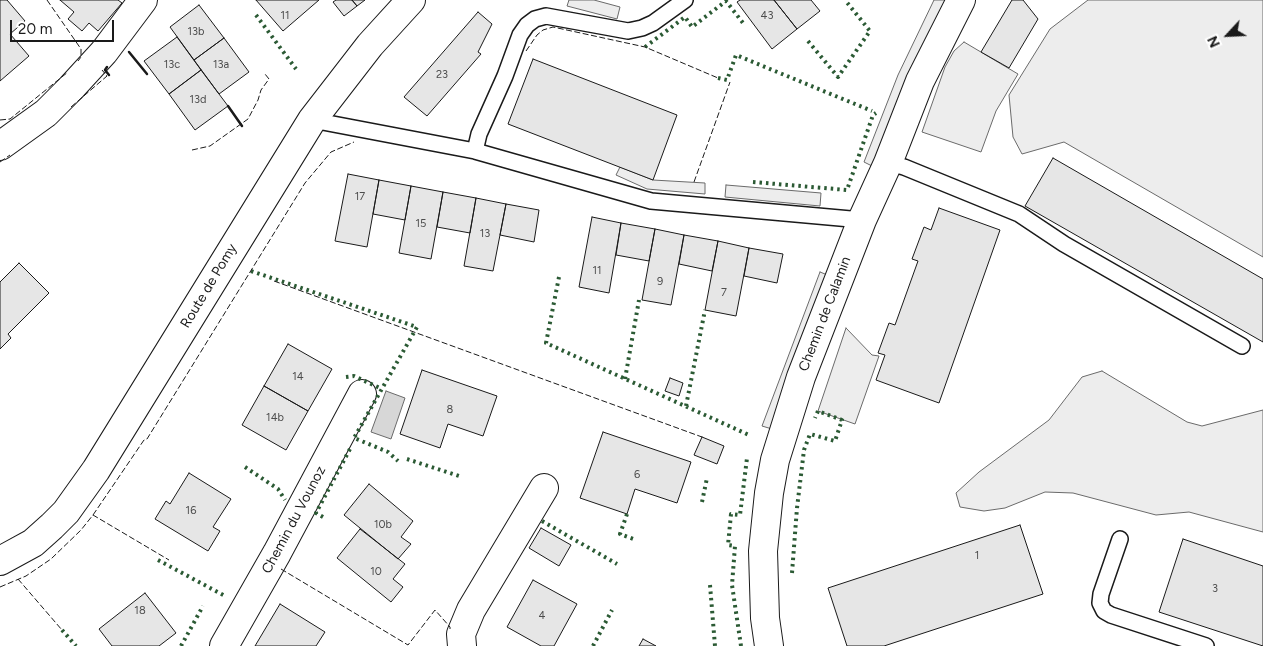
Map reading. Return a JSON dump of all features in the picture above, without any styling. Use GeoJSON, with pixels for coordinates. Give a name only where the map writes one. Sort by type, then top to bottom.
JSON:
{"type":"FeatureCollection","features":[{"type":"Feature","properties":{"kind":"street"},"geometry":{"type":"LineString","coordinates":[[0,146],[46,113],[71,88],[104,52],[144,0]]}},
{"type":"Feature","properties":{"kind":"street","name":"Route de Pomy"},"geometry":{"type":"LineString","coordinates":[[0,561],[33,542],[66,512],[96,470],[312,120],[370,45],[411,0]]}},
{"type":"Feature","properties":{"kind":"street","name":"Chemin de Calamin"},"geometry":{"type":"LineString","coordinates":[[769,646],[765,618],[763,551],[769,493],[775,460],[801,376],[862,220],[888,163],[920,80],[961,0]]}},
{"type":"Feature","properties":{"kind":"street","name":"Chemin du Vounoz"},"geometry":{"type":"LineString","coordinates":[[224,646],[362,394]]}},
{"type":"Feature","properties":{"kind":"street"},"geometry":{"type":"LineString","coordinates":[[462,646],[461,634],[471,610],[544,488]]}},
{"type":"Feature","properties":{"kind":"lane"},"geometry":{"type":"LineString","coordinates":[[475,151],[479,134],[505,76],[520,35],[527,25],[535,19],[546,16],[628,31],[653,23],[685,0]]}},
{"type":"Feature","properties":{"kind":"lane"},"geometry":{"type":"LineString","coordinates":[[312,120],[475,151],[651,201],[862,220]]}},
{"type":"Feature","properties":{"kind":"lane"},"geometry":{"type":"LineString","coordinates":[[888,163],[904,167],[1019,214],[1064,244],[1242,346]]}},
{"type":"Feature","properties":{"kind":"lane"},"geometry":{"type":"LineString","coordinates":[[1120,539],[1101,594],[1100,603],[1104,611],[1206,646]]}},
{"type":"Feature","properties":{"kind":"shaded area"},"geometry":{"type":"Polygon","coordinates":[[[569,0],[594,0],[620,7],[617,19],[567,6],[569,0]]]}},
{"type":"Feature","properties":{"kind":"shaded area"},"geometry":{"type":"Polygon","coordinates":[[[934,0],[948,0],[874,167],[864,162],[898,75],[934,0]]]}},
{"type":"Feature","properties":{"kind":"shaded area"},"geometry":{"type":"Polygon","coordinates":[[[1088,0],[1263,0],[1263,257],[1064,142],[1022,154],[1013,137],[1009,95],[1050,29],[1088,0]]]}},
{"type":"Feature","properties":{"kind":"shaded area"},"geometry":{"type":"Polygon","coordinates":[[[964,42],[1018,74],[996,111],[981,152],[922,132],[945,67],[954,51],[964,42]]]}},
{"type":"Feature","properties":{"kind":"shaded area"},"geometry":{"type":"Polygon","coordinates":[[[620,167],[653,180],[705,183],[705,194],[647,189],[616,175],[620,167]]]}},
{"type":"Feature","properties":{"kind":"shaded area"},"geometry":{"type":"Polygon","coordinates":[[[726,185],[821,193],[820,206],[725,197],[726,185]]]}},
{"type":"Feature","properties":{"kind":"shaded area"},"geometry":{"type":"Polygon","coordinates":[[[820,272],[830,276],[772,429],[762,426],[820,272]]]}},
{"type":"Feature","properties":{"kind":"shaded area"},"geometry":{"type":"Polygon","coordinates":[[[846,328],[872,355],[879,356],[855,424],[818,411],[846,328]]]}},
{"type":"Feature","properties":{"kind":"shaded area"},"geometry":{"type":"Polygon","coordinates":[[[1102,371],[1187,422],[1202,426],[1263,410],[1263,532],[1189,512],[1156,515],[1073,493],[1045,492],[1005,508],[984,511],[960,507],[956,493],[979,472],[1049,420],[1082,377],[1102,371]]]}},
{"type":"Feature","properties":{"kind":"shaded area"},"geometry":{"type":"Polygon","coordinates":[[[386,391],[405,398],[391,439],[371,432],[386,391]]]}},
{"type":"Feature","properties":{"kind":"building"},"geometry":{"type":"Polygon","coordinates":[[[0,0],[7,0],[25,21],[10,34],[29,56],[0,81],[0,0]]]}},
{"type":"Feature","properties":{"kind":"building"},"geometry":{"type":"Polygon","coordinates":[[[60,0],[118,0],[122,3],[98,31],[89,23],[82,31],[68,19],[74,12],[60,0]]]}},
{"type":"Feature","properties":{"kind":"building"},"geometry":{"type":"Polygon","coordinates":[[[256,0],[319,0],[283,31],[256,0]]]}},
{"type":"Feature","properties":{"kind":"building"},"geometry":{"type":"Polygon","coordinates":[[[336,0],[352,0],[357,6],[344,16],[333,2],[336,0]]]}},
{"type":"Feature","properties":{"kind":"building"},"geometry":{"type":"Polygon","coordinates":[[[352,0],[365,0],[357,6],[352,0]]]}},
{"type":"Feature","properties":{"kind":"building"},"geometry":{"type":"Polygon","coordinates":[[[740,0],[774,0],[797,29],[772,49],[737,2],[740,0]]]}},
{"type":"Feature","properties":{"kind":"building"},"geometry":{"type":"Polygon","coordinates":[[[774,0],[811,0],[820,11],[797,29],[774,0]]]}},
{"type":"Feature","properties":{"kind":"building"},"geometry":{"type":"Polygon","coordinates":[[[1012,0],[1023,0],[1038,19],[1009,68],[981,52],[1012,0]]]}},
{"type":"Feature","properties":{"kind":"building"},"geometry":{"type":"Polygon","coordinates":[[[199,5],[224,38],[194,60],[170,27],[199,5]]]}},
{"type":"Feature","properties":{"kind":"building"},"geometry":{"type":"Polygon","coordinates":[[[478,12],[492,24],[478,52],[481,54],[427,116],[404,97],[478,12]]]}},
{"type":"Feature","properties":{"kind":"building"},"geometry":{"type":"Polygon","coordinates":[[[177,37],[201,70],[169,94],[144,61],[177,37]]]}},
{"type":"Feature","properties":{"kind":"building"},"geometry":{"type":"Polygon","coordinates":[[[224,38],[249,72],[219,94],[194,60],[224,38]]]}},
{"type":"Feature","properties":{"kind":"building"},"geometry":{"type":"Polygon","coordinates":[[[533,59],[677,115],[653,180],[508,124],[533,59]]]}},
{"type":"Feature","properties":{"kind":"building"},"geometry":{"type":"Polygon","coordinates":[[[201,70],[228,106],[195,130],[169,94],[201,70]]]}},
{"type":"Feature","properties":{"kind":"building"},"geometry":{"type":"Polygon","coordinates":[[[1053,158],[1263,279],[1263,342],[1025,206],[1053,158]]]}},
{"type":"Feature","properties":{"kind":"building"},"geometry":{"type":"Polygon","coordinates":[[[348,174],[379,180],[367,247],[335,241],[348,174]]]}},
{"type":"Feature","properties":{"kind":"building"},"geometry":{"type":"Polygon","coordinates":[[[379,180],[411,186],[405,220],[373,214],[379,180]]]}},
{"type":"Feature","properties":{"kind":"building"},"geometry":{"type":"Polygon","coordinates":[[[411,186],[443,192],[431,259],[399,253],[411,186]]]}},
{"type":"Feature","properties":{"kind":"building"},"geometry":{"type":"Polygon","coordinates":[[[443,192],[476,198],[470,233],[437,227],[443,192]]]}},
{"type":"Feature","properties":{"kind":"building"},"geometry":{"type":"Polygon","coordinates":[[[476,198],[506,204],[493,271],[464,266],[476,198]]]}},
{"type":"Feature","properties":{"kind":"building"},"geometry":{"type":"Polygon","coordinates":[[[506,204],[539,210],[534,242],[500,235],[506,204]]]}},
{"type":"Feature","properties":{"kind":"building"},"geometry":{"type":"Polygon","coordinates":[[[939,208],[1000,230],[939,403],[876,380],[885,355],[878,353],[889,323],[895,325],[918,261],[912,259],[924,227],[931,230],[939,208]]]}},
{"type":"Feature","properties":{"kind":"building"},"geometry":{"type":"Polygon","coordinates":[[[592,217],[621,223],[609,293],[579,287],[592,217]]]}},
{"type":"Feature","properties":{"kind":"building"},"geometry":{"type":"Polygon","coordinates":[[[621,223],[655,229],[649,261],[616,255],[621,223]]]}},
{"type":"Feature","properties":{"kind":"building"},"geometry":{"type":"Polygon","coordinates":[[[655,229],[684,235],[671,305],[642,300],[655,229]]]}},
{"type":"Feature","properties":{"kind":"building"},"geometry":{"type":"Polygon","coordinates":[[[684,235],[718,241],[712,271],[679,264],[684,235]]]}},
{"type":"Feature","properties":{"kind":"building"},"geometry":{"type":"Polygon","coordinates":[[[718,241],[749,248],[736,316],[705,310],[718,241]]]}},
{"type":"Feature","properties":{"kind":"building"},"geometry":{"type":"Polygon","coordinates":[[[749,248],[783,254],[777,283],[744,276],[749,248]]]}},
{"type":"Feature","properties":{"kind":"building"},"geometry":{"type":"Polygon","coordinates":[[[19,263],[49,293],[8,334],[11,338],[0,349],[0,282],[19,263]]]}},
{"type":"Feature","properties":{"kind":"building"},"geometry":{"type":"Polygon","coordinates":[[[288,344],[332,369],[308,411],[264,386],[288,344]]]}},
{"type":"Feature","properties":{"kind":"building"},"geometry":{"type":"Polygon","coordinates":[[[422,370],[497,396],[483,436],[448,424],[440,448],[400,434],[422,370]]]}},
{"type":"Feature","properties":{"kind":"building"},"geometry":{"type":"Polygon","coordinates":[[[670,378],[683,383],[679,396],[665,391],[670,378]]]}},
{"type":"Feature","properties":{"kind":"building"},"geometry":{"type":"Polygon","coordinates":[[[264,386],[308,411],[286,450],[242,425],[264,386]]]}},
{"type":"Feature","properties":{"kind":"building"},"geometry":{"type":"Polygon","coordinates":[[[603,432],[691,462],[677,503],[635,489],[627,514],[580,498],[603,432]]]}},
{"type":"Feature","properties":{"kind":"building"},"geometry":{"type":"Polygon","coordinates":[[[702,437],[724,446],[717,464],[694,455],[702,437]]]}},
{"type":"Feature","properties":{"kind":"building"},"geometry":{"type":"Polygon","coordinates":[[[189,473],[231,499],[213,527],[220,531],[208,551],[155,519],[166,501],[170,504],[189,473]]]}},
{"type":"Feature","properties":{"kind":"building"},"geometry":{"type":"Polygon","coordinates":[[[369,484],[413,521],[401,537],[411,544],[398,559],[344,515],[369,484]]]}},
{"type":"Feature","properties":{"kind":"building"},"geometry":{"type":"Polygon","coordinates":[[[1020,525],[1043,594],[884,646],[847,646],[828,588],[1020,525]]]}},
{"type":"Feature","properties":{"kind":"building"},"geometry":{"type":"Polygon","coordinates":[[[541,528],[571,545],[559,566],[529,548],[541,528]]]}},
{"type":"Feature","properties":{"kind":"building"},"geometry":{"type":"Polygon","coordinates":[[[360,529],[405,564],[393,579],[403,587],[391,602],[337,558],[360,529]]]}},
{"type":"Feature","properties":{"kind":"building"},"geometry":{"type":"Polygon","coordinates":[[[1183,539],[1263,566],[1263,646],[1159,612],[1183,539]]]}},
{"type":"Feature","properties":{"kind":"building"},"geometry":{"type":"Polygon","coordinates":[[[533,580],[577,604],[554,646],[541,646],[507,627],[533,580]]]}},
{"type":"Feature","properties":{"kind":"building"},"geometry":{"type":"Polygon","coordinates":[[[145,593],[176,633],[159,646],[112,646],[99,629],[145,593]]]}},
{"type":"Feature","properties":{"kind":"building"},"geometry":{"type":"Polygon","coordinates":[[[280,604],[325,632],[316,646],[255,646],[280,604]]]}},
{"type":"Feature","properties":{"kind":"building"},"geometry":{"type":"Polygon","coordinates":[[[643,639],[656,646],[639,646],[643,639]]]}},
{"type":"Feature","properties":{"kind":"hedge"},"geometry":{"type":"LineString","coordinates":[[808,41],[838,77],[870,31],[845,0]]}},
{"type":"Feature","properties":{"kind":"hedge"},"geometry":{"type":"LineString","coordinates":[[645,47],[685,17],[692,27],[726,1],[743,23]]}},
{"type":"Feature","properties":{"kind":"hedge"},"geometry":{"type":"LineString","coordinates":[[256,15],[296,69]]}},
{"type":"Feature","properties":{"kind":"hedge"},"geometry":{"type":"LineString","coordinates":[[718,78],[727,80],[736,55],[872,111]]}},
{"type":"Feature","properties":{"kind":"hedge"},"geometry":{"type":"LineString","coordinates":[[753,182],[847,190],[873,115],[876,113]]}},
{"type":"Feature","properties":{"kind":"hedge"},"geometry":{"type":"LineString","coordinates":[[251,271],[417,327],[354,438],[388,452],[398,461]]}},
{"type":"Feature","properties":{"kind":"hedge"},"geometry":{"type":"LineString","coordinates":[[559,277],[546,343],[749,435]]}},
{"type":"Feature","properties":{"kind":"hedge"},"geometry":{"type":"LineString","coordinates":[[625,379],[639,300]]}},
{"type":"Feature","properties":{"kind":"hedge"},"geometry":{"type":"LineString","coordinates":[[686,406],[705,310]]}},
{"type":"Feature","properties":{"kind":"hedge"},"geometry":{"type":"LineString","coordinates":[[346,377],[354,376],[382,389]]}},
{"type":"Feature","properties":{"kind":"hedge"},"geometry":{"type":"LineString","coordinates":[[792,573],[804,450],[810,434],[835,441],[842,420],[818,411],[815,418]]}},
{"type":"Feature","properties":{"kind":"hedge"},"geometry":{"type":"LineString","coordinates":[[323,517],[316,513],[351,447]]}},
{"type":"Feature","properties":{"kind":"hedge"},"geometry":{"type":"LineString","coordinates":[[741,646],[732,585],[735,546],[728,545],[731,514],[740,515],[747,458]]}},
{"type":"Feature","properties":{"kind":"hedge"},"geometry":{"type":"LineString","coordinates":[[407,459],[459,476]]}},
{"type":"Feature","properties":{"kind":"hedge"},"geometry":{"type":"LineString","coordinates":[[245,467],[278,489],[285,500]]}},
{"type":"Feature","properties":{"kind":"hedge"},"geometry":{"type":"LineString","coordinates":[[702,502],[707,478]]}},
{"type":"Feature","properties":{"kind":"hedge"},"geometry":{"type":"LineString","coordinates":[[627,514],[620,534],[636,540]]}},
{"type":"Feature","properties":{"kind":"hedge"},"geometry":{"type":"LineString","coordinates":[[542,521],[617,564]]}},
{"type":"Feature","properties":{"kind":"hedge"},"geometry":{"type":"LineString","coordinates":[[158,560],[225,596]]}},
{"type":"Feature","properties":{"kind":"hedge"},"geometry":{"type":"LineString","coordinates":[[710,585],[715,646]]}},
{"type":"Feature","properties":{"kind":"hedge"},"geometry":{"type":"LineString","coordinates":[[181,646],[203,606]]}},
{"type":"Feature","properties":{"kind":"hedge"},"geometry":{"type":"LineString","coordinates":[[593,646],[612,610]]}},
{"type":"Feature","properties":{"kind":"hedge"},"geometry":{"type":"LineString","coordinates":[[62,630],[76,646]]}},
{"type":"Feature","properties":{"kind":"fence"},"geometry":{"type":"LineString","coordinates":[[47,0],[81,49],[81,57],[78,61]]}},
{"type":"Feature","properties":{"kind":"fence"},"geometry":{"type":"LineString","coordinates":[[526,51],[537,35],[543,30],[553,27],[645,47],[718,78]]}},
{"type":"Feature","properties":{"kind":"fence"},"geometry":{"type":"LineString","coordinates":[[71,107],[107,76],[102,70]]}},
{"type":"Feature","properties":{"kind":"fence"},"geometry":{"type":"LineString","coordinates":[[0,120],[10,119],[68,72]]}},
{"type":"Feature","properties":{"kind":"fence"},"geometry":{"type":"LineString","coordinates":[[192,150],[210,146],[248,119],[261,90],[269,79],[265,74]]}},
{"type":"Feature","properties":{"kind":"fence"},"geometry":{"type":"LineString","coordinates":[[694,182],[730,82]]}},
{"type":"Feature","properties":{"kind":"fence"},"geometry":{"type":"LineString","coordinates":[[93,515],[144,440],[147,439],[305,183],[331,152],[354,142]]}},
{"type":"Feature","properties":{"kind":"fence"},"geometry":{"type":"LineString","coordinates":[[0,162],[10,155]]}},
{"type":"Feature","properties":{"kind":"fence"},"geometry":{"type":"LineString","coordinates":[[274,281],[702,437]]}},
{"type":"Feature","properties":{"kind":"fence"},"geometry":{"type":"LineString","coordinates":[[0,587],[26,576],[51,559],[81,530],[93,515],[169,560]]}},
{"type":"Feature","properties":{"kind":"fence"},"geometry":{"type":"LineString","coordinates":[[281,569],[408,645],[435,610],[450,629]]}},
{"type":"Feature","properties":{"kind":"fence"},"geometry":{"type":"LineString","coordinates":[[18,579],[62,630]]}},
{"type":"Feature","properties":{"kind":"wall"},"geometry":{"type":"LineString","coordinates":[[129,52],[147,74]]}},
{"type":"Feature","properties":{"kind":"wall"},"geometry":{"type":"LineString","coordinates":[[107,67],[105,70],[109,75]]}},
{"type":"Feature","properties":{"kind":"wall"},"geometry":{"type":"LineString","coordinates":[[228,106],[242,126]]}}]}
